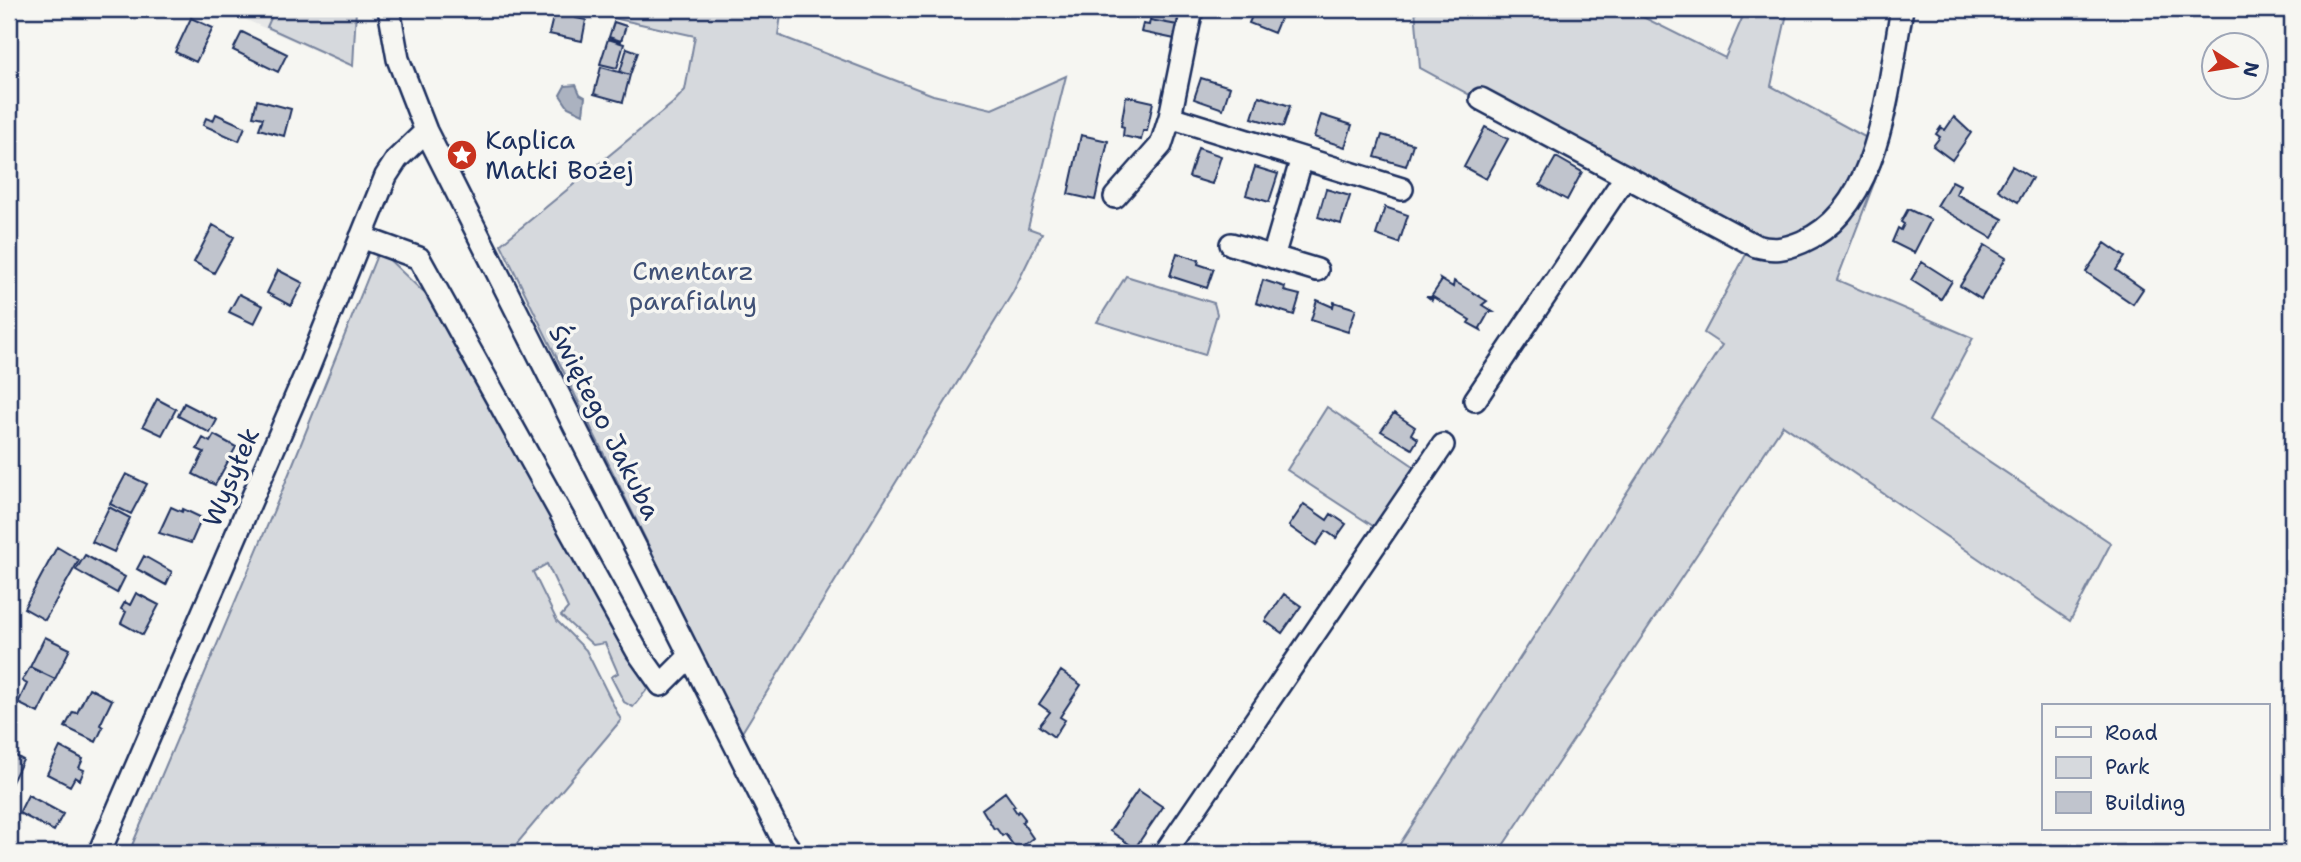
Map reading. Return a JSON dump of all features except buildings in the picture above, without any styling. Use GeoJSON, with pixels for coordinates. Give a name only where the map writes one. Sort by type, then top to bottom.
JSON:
{"type":"FeatureCollection","features":[{"type":"Feature","properties":{"kind":"street","name":"Świętego Jakuba"},"geometry":{"type":"LineString","coordinates":[[389,9],[398,59],[426,131],[783,840],[792,853]]}},
{"type":"Feature","properties":{"kind":"street"},"geometry":{"type":"LineString","coordinates":[[1115,197],[1161,145],[1170,117],[1192,9]]}},
{"type":"Feature","properties":{"kind":"street"},"geometry":{"type":"LineString","coordinates":[[1481,99],[1756,246],[1772,250],[1794,245],[1817,235],[1838,218],[1862,180],[1882,119],[1902,9]]}},
{"type":"Feature","properties":{"kind":"street"},"geometry":{"type":"LineString","coordinates":[[1170,117],[1402,189]]}},
{"type":"Feature","properties":{"kind":"street","name":"Wysyłek"},"geometry":{"type":"LineString","coordinates":[[99,853],[307,370],[386,176],[397,159],[426,131]]}},
{"type":"Feature","properties":{"kind":"street"},"geometry":{"type":"LineString","coordinates":[[1273,257],[1302,158]]}},
{"type":"Feature","properties":{"kind":"street"},"geometry":{"type":"LineString","coordinates":[[1475,400],[1626,176]]}},
{"type":"Feature","properties":{"kind":"street"},"geometry":{"type":"LineString","coordinates":[[360,237],[419,258],[636,651],[661,685],[690,656]]}},
{"type":"Feature","properties":{"kind":"street"},"geometry":{"type":"LineString","coordinates":[[1231,244],[1317,270]]}},
{"type":"Feature","properties":{"kind":"street"},"geometry":{"type":"LineString","coordinates":[[1166,853],[1443,445]]}},
{"type":"Feature","properties":{"kind":"shaded area"},"geometry":{"type":"Polygon","coordinates":[[[222,9],[356,9],[354,68],[222,9]]]}},
{"type":"Feature","properties":{"kind":"shaded area"},"geometry":{"type":"Polygon","coordinates":[[[576,85],[580,94],[585,97],[583,114],[568,107],[560,95],[565,86],[576,85]]]}},
{"type":"Feature","properties":{"kind":"green space"},"geometry":{"type":"Polygon","coordinates":[[[275,9],[356,9],[353,66],[267,27],[275,9]]]}},
{"type":"Feature","properties":{"kind":"green space","name":"Cmentarz parafialny"},"geometry":{"type":"Polygon","coordinates":[[[596,9],[782,9],[778,35],[933,95],[992,109],[1066,76],[1028,228],[1042,233],[1013,292],[741,734],[501,244],[673,103],[685,90],[695,36],[595,14],[596,9]]]}},
{"type":"Feature","properties":{"kind":"green space"},"geometry":{"type":"Polygon","coordinates":[[[1415,9],[1627,9],[1725,58],[1746,9],[1788,9],[1771,86],[1887,149],[1837,280],[1973,338],[1929,421],[2111,543],[2070,621],[1783,425],[1498,853],[1394,853],[1722,345],[1704,333],[1750,247],[1420,68],[1415,9]]]}},
{"type":"Feature","properties":{"kind":"green space"},"geometry":{"type":"Polygon","coordinates":[[[379,250],[439,307],[649,687],[633,707],[624,702],[611,677],[618,673],[605,643],[593,645],[561,616],[568,608],[547,564],[533,572],[557,621],[586,650],[621,720],[509,853],[137,853],[130,850],[282,491],[379,250]]]}},
{"type":"Feature","properties":{"kind":"green space"},"geometry":{"type":"Polygon","coordinates":[[[1126,276],[1214,303],[1217,314],[1205,355],[1097,322],[1126,276]]]}},
{"type":"Feature","properties":{"kind":"green space"},"geometry":{"type":"Polygon","coordinates":[[[1327,407],[1418,469],[1376,528],[1287,470],[1327,407]]]}},
{"type":"Feature","properties":{"kind":"place","name":"Kaplica Matki Bożej"},"geometry":{"type":"Point","coordinates":[462,155]}}]}
